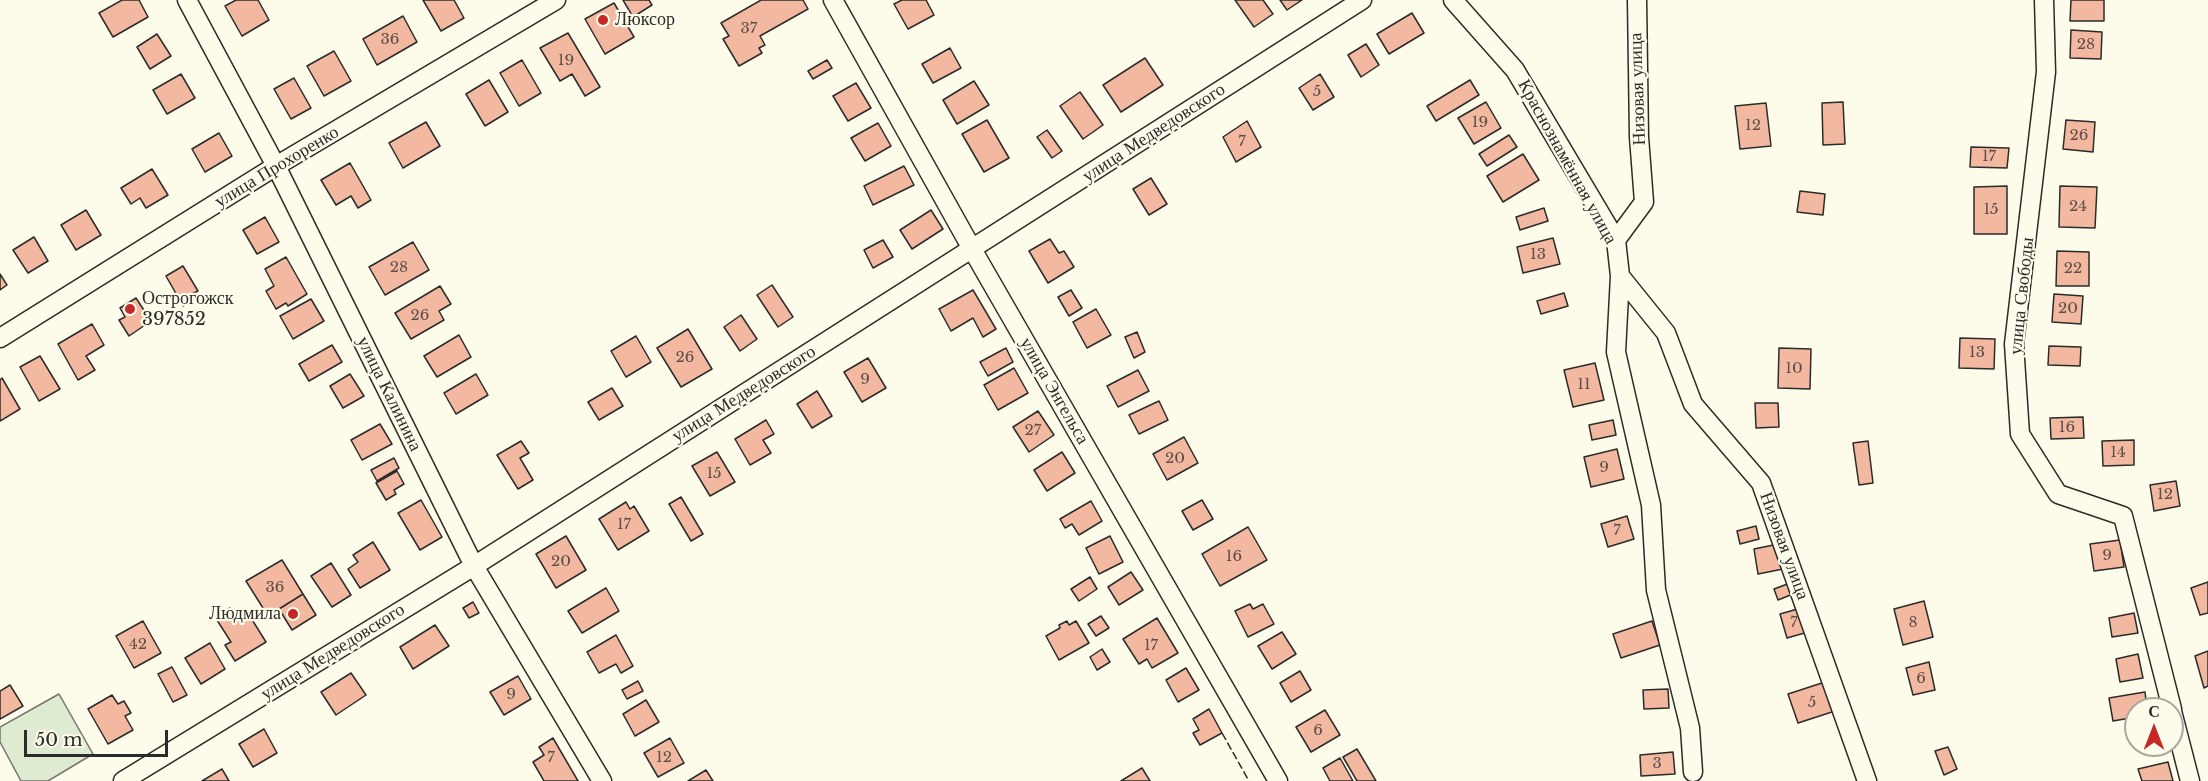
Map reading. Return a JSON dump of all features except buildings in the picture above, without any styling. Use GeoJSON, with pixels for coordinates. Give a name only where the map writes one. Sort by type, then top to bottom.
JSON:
{"type":"FeatureCollection","features":[{"type":"Feature","properties":{"kind":"street","name":"улица Калинина"},"geometry":{"type":"LineString","coordinates":[[187,0],[276,166],[474,566],[602,781]]}},
{"type":"Feature","properties":{"kind":"street","name":"улица Прохоренко"},"geometry":{"type":"LineString","coordinates":[[0,338],[276,166],[556,0]]}},
{"type":"Feature","properties":{"kind":"street","name":"улица Энгельса"},"geometry":{"type":"LineString","coordinates":[[833,0],[972,249],[1278,781]]}},
{"type":"Feature","properties":{"kind":"street","name":"улица Медведовского"},"geometry":{"type":"LineString","coordinates":[[123,781],[474,566],[1362,0]]}},
{"type":"Feature","properties":{"kind":"street","name":"Краснознамённая улица"},"geometry":{"type":"LineString","coordinates":[[1453,0],[1515,70],[1616,240],[1620,276],[1616,352],[1651,505],[1656,590],[1690,728],[1693,772]]}},
{"type":"Feature","properties":{"kind":"street","name":"Низовая улица"},"geometry":{"type":"LineString","coordinates":[[1616,240],[1644,202],[1639,137],[1636,0]]}},
{"type":"Feature","properties":{"kind":"street","name":"улица Свободы"},"geometry":{"type":"LineString","coordinates":[[2044,0],[2046,72],[2014,344],[2020,434],[2058,494],[2123,516],[2169,697]]}},
{"type":"Feature","properties":{"kind":"street","name":"Низовая улица"},"geometry":{"type":"LineString","coordinates":[[1620,276],[1666,333],[1693,404],[1761,483],[1867,781]]}},
{"type":"Feature","properties":{"kind":"street","name":"улица Свободы"},"geometry":{"type":"LineString","coordinates":[[2184,757],[2190,781]]}},
{"type":"Feature","properties":{"kind":"green space"},"geometry":{"type":"Polygon","coordinates":[[[59,694],[93,754],[48,781],[21,781],[0,742],[0,727],[59,694]]]}},
{"type":"Feature","properties":{"kind":"fence"},"geometry":{"type":"LineString","coordinates":[[1222,733],[1249,781]]}},
{"type":"Feature","properties":{"kind":"place","name":"Люксор"},"geometry":{"type":"Point","coordinates":[603,20]}},
{"type":"Feature","properties":{"kind":"place","name":"Острогожск 397852"},"geometry":{"type":"Point","coordinates":[130,309]}},
{"type":"Feature","properties":{"kind":"place","name":"Людмила"},"geometry":{"type":"Point","coordinates":[293,614]}}]}
